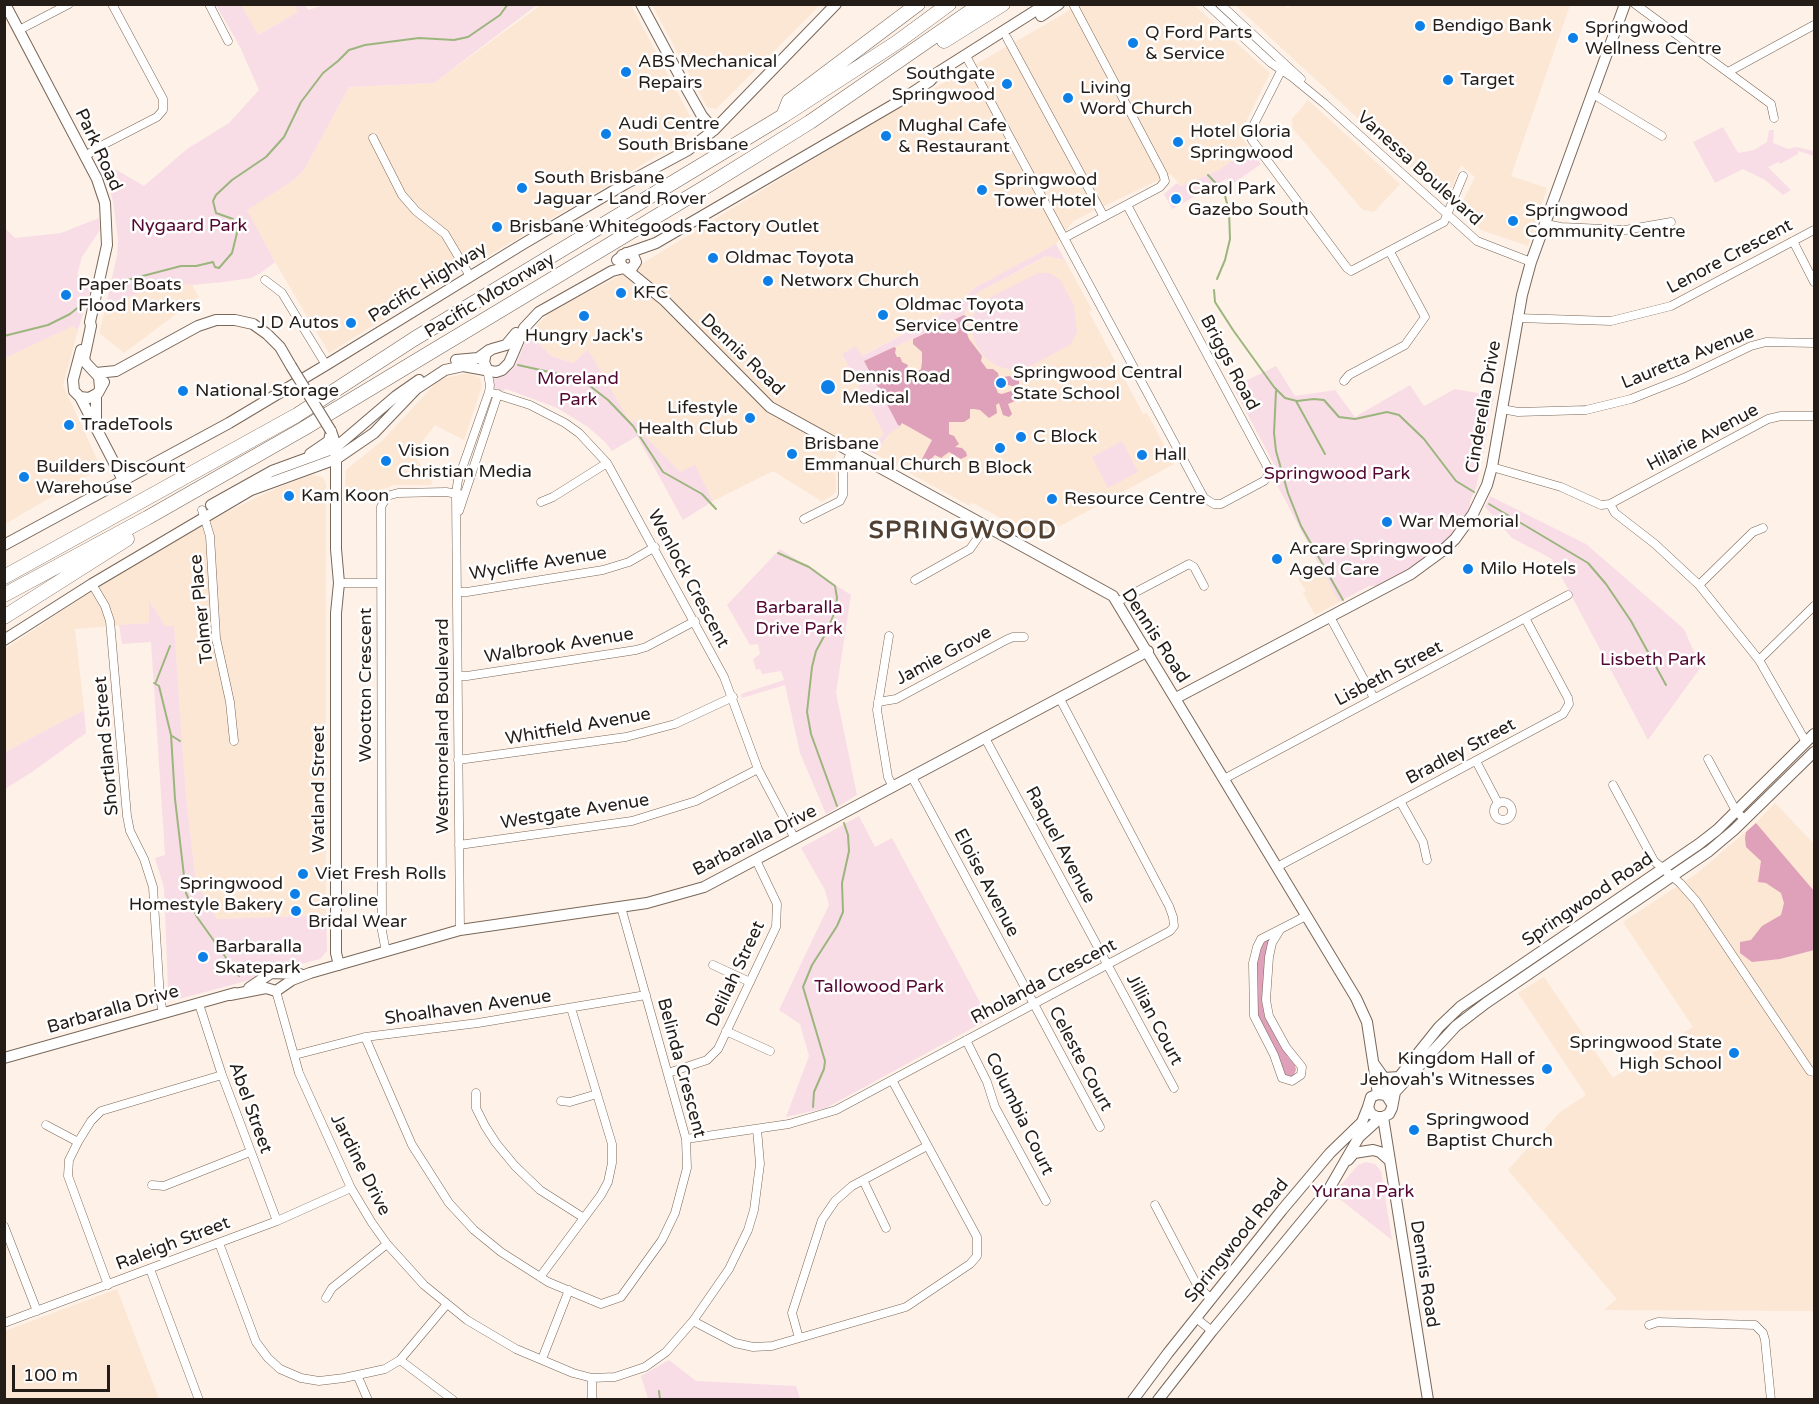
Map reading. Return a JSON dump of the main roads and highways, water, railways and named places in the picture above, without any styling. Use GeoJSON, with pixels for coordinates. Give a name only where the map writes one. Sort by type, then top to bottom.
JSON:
{"type":"FeatureCollection","features":[{"type":"Feature","properties":{"kind":"highway"},"geometry":{"type":"LineString","coordinates":[[783,116],[789,101],[918,4]]}},
{"type":"Feature","properties":{"kind":"highway","name":"Pacific Motorway"},"geometry":{"type":"LineString","coordinates":[[4,577],[297,415],[414,339],[783,116],[896,42],[949,4]]}},
{"type":"Feature","properties":{"kind":"highway","name":"Pacific Motorway"},"geometry":{"type":"LineString","coordinates":[[4,595],[147,518],[303,429],[712,183],[810,122],[981,4]]}},
{"type":"Feature","properties":{"kind":"highway"},"geometry":{"type":"LineString","coordinates":[[874,78],[891,75],[1003,4]]}},
{"type":"Feature","properties":{"kind":"highway"},"geometry":{"type":"LineString","coordinates":[[4,617],[131,536],[147,518]]}},
{"type":"Feature","properties":{"kind":"waterway"},"geometry":{"type":"LineString","coordinates":[[102,290],[112,284],[181,266],[196,266],[213,262],[215,267],[219,268],[232,253],[237,233],[233,219],[216,213],[213,201],[216,195],[232,180],[266,157],[284,137],[301,102],[323,73],[349,50],[365,45],[419,38],[454,40],[468,37],[500,15],[508,4]]}},
{"type":"Feature","properties":{"kind":"waterway"},"geometry":{"type":"LineString","coordinates":[[1208,175],[1224,192],[1229,211],[1230,239],[1217,279]]}},
{"type":"Feature","properties":{"kind":"waterway"},"geometry":{"type":"LineString","coordinates":[[1214,290],[1215,302],[1233,330],[1274,387],[1285,398],[1297,401],[1324,400],[1339,417],[1355,419],[1387,412],[1399,415],[1424,439],[1456,481],[1474,492]]}},
{"type":"Feature","properties":{"kind":"waterway"},"geometry":{"type":"LineString","coordinates":[[4,336],[48,325],[70,314],[92,296]]}},
{"type":"Feature","properties":{"kind":"waterway"},"geometry":{"type":"LineString","coordinates":[[518,365],[581,379],[608,400],[633,426],[663,472],[702,494],[716,509]]}},
{"type":"Feature","properties":{"kind":"waterway"},"geometry":{"type":"LineString","coordinates":[[1276,391],[1274,433],[1276,451],[1288,493],[1301,526],[1343,600]]}},
{"type":"Feature","properties":{"kind":"waterway"},"geometry":{"type":"LineString","coordinates":[[1296,401],[1325,454]]}},
{"type":"Feature","properties":{"kind":"waterway"},"geometry":{"type":"LineString","coordinates":[[1489,504],[1588,563],[1606,584],[1631,621],[1666,685]]}},
{"type":"Feature","properties":{"kind":"waterway"},"geometry":{"type":"LineString","coordinates":[[778,553],[809,567],[835,586],[837,598],[835,611],[816,651],[807,712],[811,734],[837,806]]}},
{"type":"Feature","properties":{"kind":"waterway"},"geometry":{"type":"LineString","coordinates":[[156,682],[170,646]]}},
{"type":"Feature","properties":{"kind":"waterway"},"geometry":{"type":"LineString","coordinates":[[154,683],[159,686],[171,735],[175,799],[186,893],[197,917],[239,976]]}},
{"type":"Feature","properties":{"kind":"waterway"},"geometry":{"type":"LineString","coordinates":[[172,736],[180,741]]}},
{"type":"Feature","properties":{"kind":"waterway"},"geometry":{"type":"LineString","coordinates":[[813,1107],[814,1092],[825,1061],[803,987],[812,965],[837,926],[843,912],[842,883],[849,851],[848,835],[844,823]]}},
{"type":"Feature","properties":{"kind":"waterway"},"geometry":{"type":"LineString","coordinates":[[659,1391],[660,1400]]}},
{"type":"Feature","properties":{"kind":"place","name":"Bendigo Bank"},"geometry":{"type":"Point","coordinates":[1420,26]}},
{"type":"Feature","properties":{"kind":"place","name":"Springwood Wellness Centre"},"geometry":{"type":"Point","coordinates":[1573,38]}},
{"type":"Feature","properties":{"kind":"place","name":"Q Ford Parts & Service"},"geometry":{"type":"Point","coordinates":[1133,43]}},
{"type":"Feature","properties":{"kind":"place","name":"ABS Mechanical Repairs"},"geometry":{"type":"Point","coordinates":[626,72]}},
{"type":"Feature","properties":{"kind":"place","name":"Target"},"geometry":{"type":"Point","coordinates":[1448,80]}},
{"type":"Feature","properties":{"kind":"place","name":"Southgate Springwood"},"geometry":{"type":"Point","coordinates":[1007,84]}},
{"type":"Feature","properties":{"kind":"place","name":"Living Word Church"},"geometry":{"type":"Point","coordinates":[1068,98]}},
{"type":"Feature","properties":{"kind":"place","name":"Audi Centre South Brisbane"},"geometry":{"type":"Point","coordinates":[606,134]}},
{"type":"Feature","properties":{"kind":"place","name":"Mughal Cafe & Restaurant"},"geometry":{"type":"Point","coordinates":[886,136]}},
{"type":"Feature","properties":{"kind":"place","name":"Hotel Gloria Springwood"},"geometry":{"type":"Point","coordinates":[1178,142]}},
{"type":"Feature","properties":{"kind":"place","name":"South Brisbane Jaguar - Land Rover"},"geometry":{"type":"Point","coordinates":[522,188]}},
{"type":"Feature","properties":{"kind":"place","name":"Springwood Tower Hotel"},"geometry":{"type":"Point","coordinates":[982,190]}},
{"type":"Feature","properties":{"kind":"place","name":"Carol Park Gazebo South"},"geometry":{"type":"Point","coordinates":[1176,199]}},
{"type":"Feature","properties":{"kind":"place","name":"Springwood Community Centre"},"geometry":{"type":"Point","coordinates":[1513,221]}},
{"type":"Feature","properties":{"kind":"place","name":"Brisbane Whitegoods Factory Outlet"},"geometry":{"type":"Point","coordinates":[497,227]}},
{"type":"Feature","properties":{"kind":"place","name":"Oldmac Toyota"},"geometry":{"type":"Point","coordinates":[713,258]}},
{"type":"Feature","properties":{"kind":"place","name":"Networx Church"},"geometry":{"type":"Point","coordinates":[768,281]}},
{"type":"Feature","properties":{"kind":"place","name":"KFC"},"geometry":{"type":"Point","coordinates":[621,293]}},
{"type":"Feature","properties":{"kind":"place","name":"Paper Boats Flood Markers"},"geometry":{"type":"Point","coordinates":[66,295]}},
{"type":"Feature","properties":{"kind":"place","name":"Oldmac Toyota Service Centre"},"geometry":{"type":"Point","coordinates":[883,315]}},
{"type":"Feature","properties":{"kind":"place","name":"Hungry Jack's"},"geometry":{"type":"Point","coordinates":[584,316]}},
{"type":"Feature","properties":{"kind":"place","name":"J D Autos"},"geometry":{"type":"Point","coordinates":[351,323]}},
{"type":"Feature","properties":{"kind":"place","name":"Springwood Central State School"},"geometry":{"type":"Point","coordinates":[1001,383]}},
{"type":"Feature","properties":{"kind":"place","name":"Dennis Road Medical"},"geometry":{"type":"Point","coordinates":[828,387]}},
{"type":"Feature","properties":{"kind":"place","name":"National Storage"},"geometry":{"type":"Point","coordinates":[183,391]}},
{"type":"Feature","properties":{"kind":"place","name":"Lifestyle Health Club"},"geometry":{"type":"Point","coordinates":[750,418]}},
{"type":"Feature","properties":{"kind":"place","name":"TradeTools"},"geometry":{"type":"Point","coordinates":[69,425]}},
{"type":"Feature","properties":{"kind":"place","name":"C Block"},"geometry":{"type":"Point","coordinates":[1021,437]}},
{"type":"Feature","properties":{"kind":"place","name":"B Block"},"geometry":{"type":"Point","coordinates":[1000,448]}},
{"type":"Feature","properties":{"kind":"place","name":"Brisbane Emmanual Church"},"geometry":{"type":"Point","coordinates":[792,454]}},
{"type":"Feature","properties":{"kind":"place","name":"Hall"},"geometry":{"type":"Point","coordinates":[1142,455]}},
{"type":"Feature","properties":{"kind":"place","name":"Vision Christian Media"},"geometry":{"type":"Point","coordinates":[386,461]}},
{"type":"Feature","properties":{"kind":"place","name":"Builders Discount Warehouse"},"geometry":{"type":"Point","coordinates":[24,477]}},
{"type":"Feature","properties":{"kind":"place","name":"Kam Koon"},"geometry":{"type":"Point","coordinates":[289,496]}},
{"type":"Feature","properties":{"kind":"place","name":"Resource Centre"},"geometry":{"type":"Point","coordinates":[1052,499]}},
{"type":"Feature","properties":{"kind":"place","name":"War Memorial"},"geometry":{"type":"Point","coordinates":[1387,522]}},
{"type":"Feature","properties":{"kind":"place","name":"Arcare Springwood Aged Care"},"geometry":{"type":"Point","coordinates":[1277,559]}},
{"type":"Feature","properties":{"kind":"place","name":"Milo Hotels"},"geometry":{"type":"Point","coordinates":[1468,569]}},
{"type":"Feature","properties":{"kind":"place","name":"Viet Fresh Rolls"},"geometry":{"type":"Point","coordinates":[303,874]}},
{"type":"Feature","properties":{"kind":"place","name":"Springwood Homestyle Bakery"},"geometry":{"type":"Point","coordinates":[295,894]}},
{"type":"Feature","properties":{"kind":"place","name":"Caroline Bridal Wear"},"geometry":{"type":"Point","coordinates":[296,911]}},
{"type":"Feature","properties":{"kind":"place","name":"Barbaralla Skatepark"},"geometry":{"type":"Point","coordinates":[203,957]}},
{"type":"Feature","properties":{"kind":"place","name":"Springwood State High School"},"geometry":{"type":"Point","coordinates":[1734,1053]}},
{"type":"Feature","properties":{"kind":"place","name":"Kingdom Hall of Jehovah's Witnesses"},"geometry":{"type":"Point","coordinates":[1547,1069]}},
{"type":"Feature","properties":{"kind":"place","name":"Springwood Baptist Church"},"geometry":{"type":"Point","coordinates":[1414,1130]}},
{"type":"Feature","properties":{"kind":"district","name":"SPRINGWOOD"},"geometry":{"type":"Point","coordinates":[963,532]}},
{"type":"Feature","properties":{"kind":"park label","name":"Nygaard Park"},"geometry":{"type":"Point","coordinates":[189,226]}},
{"type":"Feature","properties":{"kind":"park label","name":"Moreland Park"},"geometry":{"type":"Point","coordinates":[578,389]}},
{"type":"Feature","properties":{"kind":"park label","name":"Springwood Park"},"geometry":{"type":"Point","coordinates":[1337,474]}},
{"type":"Feature","properties":{"kind":"park label","name":"Barbaralla Drive Park"},"geometry":{"type":"Point","coordinates":[799,618]}},
{"type":"Feature","properties":{"kind":"park label","name":"Lisbeth Park"},"geometry":{"type":"Point","coordinates":[1653,660]}},
{"type":"Feature","properties":{"kind":"park label","name":"Tallowood Park"},"geometry":{"type":"Point","coordinates":[879,987]}},
{"type":"Feature","properties":{"kind":"park label","name":"Yurana Park"},"geometry":{"type":"Point","coordinates":[1363,1192]}}]}
